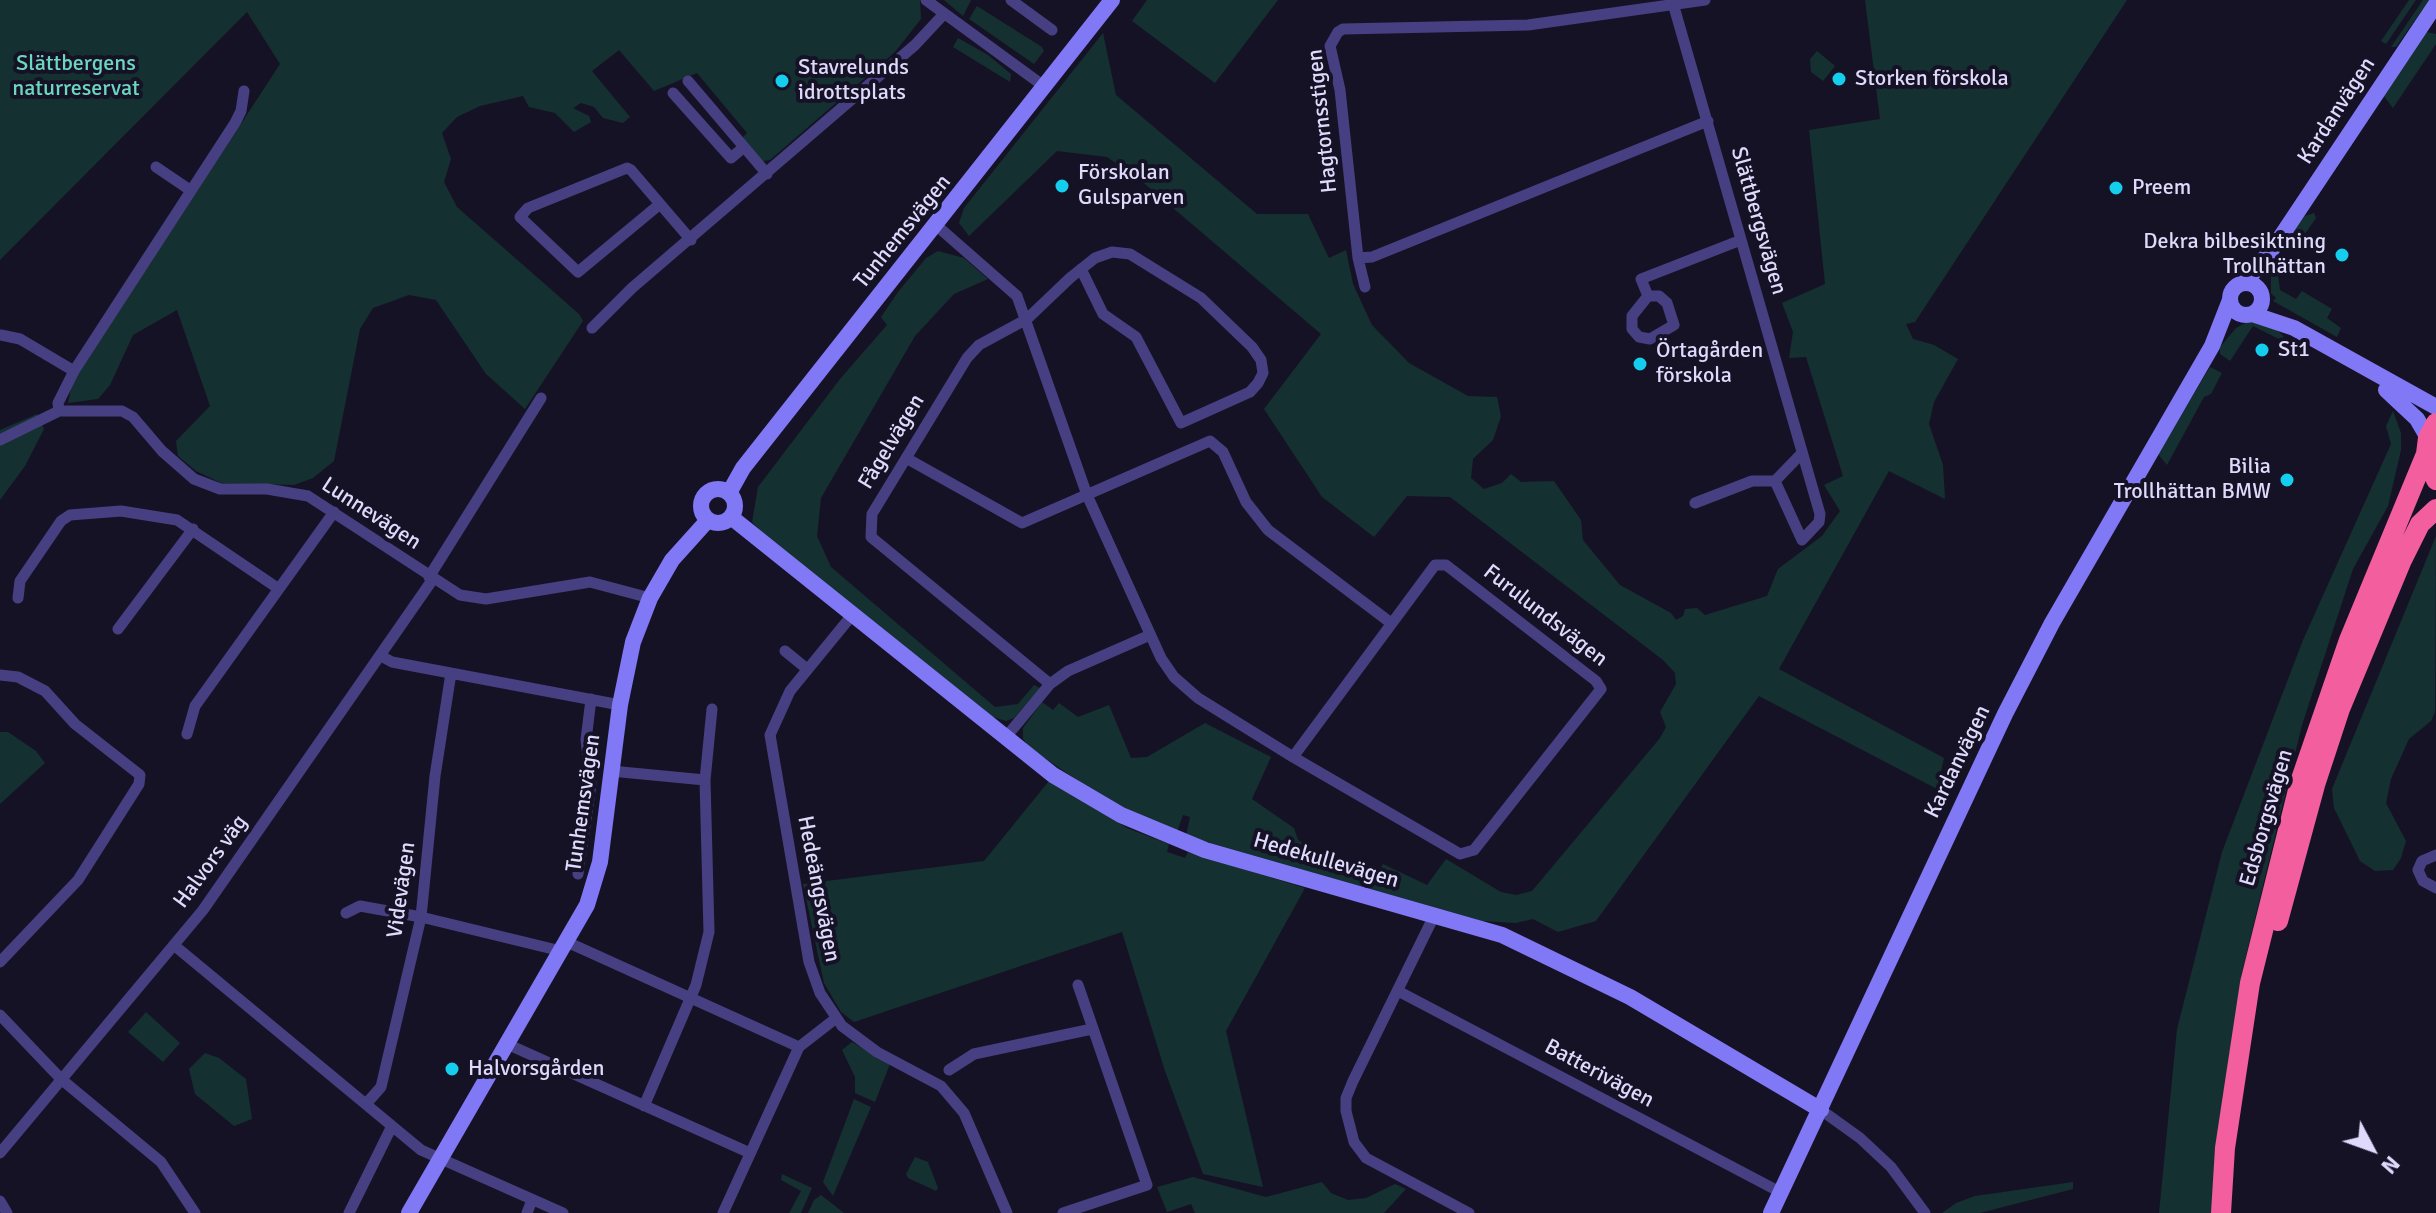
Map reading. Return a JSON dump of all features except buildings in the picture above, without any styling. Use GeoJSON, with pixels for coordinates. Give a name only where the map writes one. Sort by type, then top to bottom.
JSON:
{"type":"FeatureCollection","features":[{"type":"Feature","properties":{"kind":"highway"},"geometry":{"type":"LineString","coordinates":[[2430,438],[2436,480]]}},
{"type":"Feature","properties":{"kind":"highway","name":"Edsborgsvägen"},"geometry":{"type":"LineString","coordinates":[[2221,1213],[2231,1104],[2250,983],[2300,782],[2349,640],[2430,438]]}},
{"type":"Feature","properties":{"kind":"highway","name":"Edsborgsvägen"},"geometry":{"type":"LineString","coordinates":[[2232,1213],[2261,989],[2315,785],[2340,709],[2402,560],[2420,524],[2436,509]]}},
{"type":"Feature","properties":{"kind":"street"},"geometry":{"type":"LineString","coordinates":[[926,0],[1045,87]]}},
{"type":"Feature","properties":{"kind":"street"},"geometry":{"type":"LineString","coordinates":[[1011,0],[1052,30]]}},
{"type":"Feature","properties":{"kind":"street","name":"Tunhemsvägen"},"geometry":{"type":"LineString","coordinates":[[729,493],[743,468],[1112,0]]}},
{"type":"Feature","properties":{"kind":"street","name":"Hagtornsstigen"},"geometry":{"type":"LineString","coordinates":[[1365,287],[1358,258],[1349,161],[1330,46],[1338,32],[1343,29],[1528,25],[1672,2],[1705,0]]}},
{"type":"Feature","properties":{"kind":"street","name":"Slättbergsvägen"},"geometry":{"type":"LineString","coordinates":[[1672,2],[1820,514],[1819,522],[1802,540],[1775,481]]}},
{"type":"Feature","properties":{"kind":"street","name":"Kardanvägen"},"geometry":{"type":"LineString","coordinates":[[2245,283],[2276,244],[2436,4]]}},
{"type":"Feature","properties":{"kind":"street"},"geometry":{"type":"LineString","coordinates":[[592,328],[632,288],[915,45],[943,15]]}},
{"type":"Feature","properties":{"kind":"street"},"geometry":{"type":"LineString","coordinates":[[688,81],[767,174]]}},
{"type":"Feature","properties":{"kind":"street"},"geometry":{"type":"LineString","coordinates":[[59,411],[58,403],[74,371],[241,111],[244,91]]}},
{"type":"Feature","properties":{"kind":"street"},"geometry":{"type":"LineString","coordinates":[[673,93],[731,158],[744,147]]}},
{"type":"Feature","properties":{"kind":"street"},"geometry":{"type":"LineString","coordinates":[[1358,258],[1372,257],[1708,121]]}},
{"type":"Feature","properties":{"kind":"street"},"geometry":{"type":"LineString","coordinates":[[156,167],[190,190]]}},
{"type":"Feature","properties":{"kind":"street"},"geometry":{"type":"LineString","coordinates":[[660,204],[578,272],[520,217],[528,208],[627,168],[660,204],[691,240]]}},
{"type":"Feature","properties":{"kind":"street","name":"Furulundsvägen"},"geometry":{"type":"LineString","coordinates":[[936,225],[1017,296],[1087,495],[1150,635],[1174,677],[1198,698],[1293,757],[1460,854],[1474,850],[1600,692],[1596,681],[1446,565],[1435,565],[1293,757]]}},
{"type":"Feature","properties":{"kind":"street"},"geometry":{"type":"LineString","coordinates":[[1648,296],[1641,279],[1741,240]]}},
{"type":"Feature","properties":{"kind":"street","name":"Kardanvägen"},"geometry":{"type":"LineString","coordinates":[[2262,295],[2276,244]]}},
{"type":"Feature","properties":{"kind":"street"},"geometry":{"type":"LineString","coordinates":[[1027,319],[1081,269],[1095,258],[1112,252],[1130,254],[1201,298],[1246,339],[1261,360],[1263,373],[1258,383],[1250,392],[1181,423],[1136,337],[1103,314],[1081,269]]}},
{"type":"Feature","properties":{"kind":"street"},"geometry":{"type":"LineString","coordinates":[[2294,328],[2262,295],[2245,283],[2234,288],[2230,300],[2234,309],[2294,328],[2351,362],[2399,399],[2430,438]]}},
{"type":"Feature","properties":{"kind":"street"},"geometry":{"type":"LineString","coordinates":[[2247,314],[2260,308],[2262,295]]}},
{"type":"Feature","properties":{"kind":"street","name":"Kardanvägen"},"geometry":{"type":"LineString","coordinates":[[1771,1213],[1950,828],[2052,623],[2212,346],[2230,300]]}},
{"type":"Feature","properties":{"kind":"street","name":"Kardanvägen"},"geometry":{"type":"LineString","coordinates":[[2212,346],[2247,314]]}},
{"type":"Feature","properties":{"kind":"street","name":"Fågelvägen"},"geometry":{"type":"LineString","coordinates":[[1027,319],[979,345],[967,358],[872,514],[871,537],[1050,684]]}},
{"type":"Feature","properties":{"kind":"street"},"geometry":{"type":"LineString","coordinates":[[1,335],[20,339],[74,371]]}},
{"type":"Feature","properties":{"kind":"street"},"geometry":{"type":"LineString","coordinates":[[2351,362],[2374,371],[2436,407]]}},
{"type":"Feature","properties":{"kind":"street","name":"Halvors väg"},"geometry":{"type":"LineString","coordinates":[[0,1153],[175,946],[222,884],[381,656],[541,398]]}},
{"type":"Feature","properties":{"kind":"street","name":"Lunnevägen"},"geometry":{"type":"LineString","coordinates":[[0,440],[59,411],[122,411],[133,417],[184,471],[209,486],[294,492],[334,512],[460,595],[486,599],[579,582],[599,583],[650,598]]}},
{"type":"Feature","properties":{"kind":"street"},"geometry":{"type":"LineString","coordinates":[[906,458],[1022,523],[1210,441],[1223,452],[1246,502],[1268,530],[1391,623]]}},
{"type":"Feature","properties":{"kind":"street"},"geometry":{"type":"LineString","coordinates":[[1695,503],[1752,481],[1775,481],[1801,454]]}},
{"type":"Feature","properties":{"kind":"street"},"geometry":{"type":"LineString","coordinates":[[716,489],[729,493],[735,505],[731,517],[721,523],[708,520],[701,509],[706,494],[716,489]]}},
{"type":"Feature","properties":{"kind":"street"},"geometry":{"type":"LineString","coordinates":[[187,734],[195,706],[334,512]]}},
{"type":"Feature","properties":{"kind":"street"},"geometry":{"type":"LineString","coordinates":[[18,598],[20,581],[61,521],[70,515],[146,513],[177,520],[279,589]]}},
{"type":"Feature","properties":{"kind":"street","name":"Hedekullevägen"},"geometry":{"type":"LineString","coordinates":[[731,517],[1006,737],[1088,797],[1177,841],[1502,935],[1588,975],[1821,1110],[1860,1138],[1891,1167],[1925,1213]]}},
{"type":"Feature","properties":{"kind":"street","name":"Tunhemsvägen"},"geometry":{"type":"LineString","coordinates":[[409,1213],[564,947],[594,888],[620,705],[633,642],[650,598],[685,543],[708,520]]}},
{"type":"Feature","properties":{"kind":"street"},"geometry":{"type":"LineString","coordinates":[[118,629],[193,529]]}},
{"type":"Feature","properties":{"kind":"street","name":"Hedeängsvägen"},"geometry":{"type":"LineString","coordinates":[[853,614],[780,706],[770,735],[809,962],[820,993],[835,1019],[877,1052],[913,1068],[952,1098],[972,1128],[1007,1213]]}},
{"type":"Feature","properties":{"kind":"street"},"geometry":{"type":"LineString","coordinates":[[1006,737],[1050,684],[1068,671],[1150,635]]}},
{"type":"Feature","properties":{"kind":"street"},"geometry":{"type":"LineString","coordinates":[[785,651],[807,669]]}},
{"type":"Feature","properties":{"kind":"street"},"geometry":{"type":"LineString","coordinates":[[381,656],[451,673],[620,705]]}},
{"type":"Feature","properties":{"kind":"street","name":"Videvägen"},"geometry":{"type":"LineString","coordinates":[[366,1104],[381,1087],[421,917],[435,776],[451,673]]}},
{"type":"Feature","properties":{"kind":"street"},"geometry":{"type":"LineString","coordinates":[[0,675],[18,677],[45,691],[75,724],[140,775],[139,784],[78,880],[0,962]]}},
{"type":"Feature","properties":{"kind":"street"},"geometry":{"type":"LineString","coordinates":[[578,874],[591,784],[586,740],[591,699]]}},
{"type":"Feature","properties":{"kind":"street"},"geometry":{"type":"LineString","coordinates":[[644,1106],[691,998],[709,932],[705,780],[712,709]]}},
{"type":"Feature","properties":{"kind":"street"},"geometry":{"type":"LineString","coordinates":[[611,771],[705,780]]}},
{"type":"Feature","properties":{"kind":"street"},"geometry":{"type":"LineString","coordinates":[[2436,855],[2422,861],[2418,870],[2423,881],[2436,888]]}},
{"type":"Feature","properties":{"kind":"street"},"geometry":{"type":"LineString","coordinates":[[346,913],[360,906],[564,947],[691,998],[799,1047]]}},
{"type":"Feature","properties":{"kind":"street"},"geometry":{"type":"LineString","coordinates":[[1434,916],[1346,1098],[1349,1130],[1357,1148],[1374,1164],[1469,1213]]}},
{"type":"Feature","properties":{"kind":"street"},"geometry":{"type":"LineString","coordinates":[[175,946],[392,1126],[438,1160],[563,1213]]}},
{"type":"Feature","properties":{"kind":"street"},"geometry":{"type":"LineString","coordinates":[[1063,1213],[1147,1185],[1078,985]]}},
{"type":"Feature","properties":{"kind":"street","name":"Batterivägen"},"geometry":{"type":"LineString","coordinates":[[1398,991],[1780,1192]]}},
{"type":"Feature","properties":{"kind":"street"},"geometry":{"type":"LineString","coordinates":[[0,1015],[61,1079],[161,1162],[195,1213]]}},
{"type":"Feature","properties":{"kind":"street"},"geometry":{"type":"LineString","coordinates":[[723,1213],[799,1047],[835,1019]]}},
{"type":"Feature","properties":{"kind":"street"},"geometry":{"type":"LineString","coordinates":[[949,1070],[974,1054],[1092,1029]]}},
{"type":"Feature","properties":{"kind":"street"},"geometry":{"type":"LineString","coordinates":[[507,1044],[750,1153]]}},
{"type":"Feature","properties":{"kind":"street"},"geometry":{"type":"LineString","coordinates":[[349,1213],[392,1126]]}},
{"type":"Feature","properties":{"kind":"street"},"geometry":{"type":"LineString","coordinates":[[527,1213],[532,1200]]}},
{"type":"Feature","properties":{"kind":"street"},"geometry":{"type":"LineString","coordinates":[[0,1201],[7,1213]]}},
{"type":"Feature","properties":{"kind":"green space","name":"Slättbergens naturreservat"},"geometry":{"type":"Polygon","coordinates":[[[0,0],[920,0],[921,19],[895,52],[770,160],[763,161],[751,149],[742,138],[747,133],[697,73],[654,91],[619,50],[592,71],[630,117],[623,123],[603,118],[594,107],[581,103],[573,108],[589,116],[591,122],[574,132],[555,113],[529,107],[523,96],[480,106],[457,117],[442,133],[451,159],[444,182],[457,207],[579,314],[583,321],[525,409],[486,374],[436,300],[409,295],[373,308],[360,329],[334,461],[313,478],[294,485],[221,483],[196,471],[178,456],[176,441],[210,406],[177,310],[133,335],[110,385],[98,399],[68,403],[72,383],[280,64],[247,12],[0,260],[0,0]]]}},
{"type":"Feature","properties":{"kind":"green space"},"geometry":{"type":"Polygon","coordinates":[[[944,0],[971,0],[963,16],[944,0]]]}},
{"type":"Feature","properties":{"kind":"green space"},"geometry":{"type":"Polygon","coordinates":[[[1147,0],[1278,0],[1215,83],[1132,21],[1147,0]]]}},
{"type":"Feature","properties":{"kind":"green space"},"geometry":{"type":"Polygon","coordinates":[[[1865,0],[2127,0],[1915,322],[1906,324],[1913,339],[1934,345],[1958,359],[1934,402],[1929,424],[1943,465],[1945,499],[1889,471],[1779,669],[1944,758],[1937,789],[1759,696],[1596,921],[1558,932],[1533,919],[1516,923],[1482,921],[1186,836],[1190,817],[1183,815],[1177,832],[1137,815],[1086,786],[1030,748],[1023,739],[1023,728],[1042,702],[1053,710],[1059,703],[1078,717],[1109,705],[1131,758],[1147,757],[1205,723],[1271,757],[1252,799],[1294,828],[1298,840],[1373,880],[1383,864],[1427,885],[1446,859],[1501,892],[1516,895],[1532,891],[1660,738],[1666,727],[1660,712],[1676,684],[1675,673],[1663,660],[1450,497],[1407,496],[1374,537],[1322,497],[1264,409],[1321,334],[1139,179],[1107,157],[1057,151],[969,236],[959,223],[964,208],[1103,33],[1116,95],[1257,214],[1308,214],[1329,258],[1346,250],[1353,284],[1372,325],[1409,363],[1468,396],[1497,397],[1501,416],[1493,440],[1473,459],[1471,478],[1484,489],[1502,483],[1511,474],[1521,482],[1554,481],[1581,520],[1583,540],[1620,585],[1671,613],[1676,620],[1683,616],[1685,609],[1697,608],[1705,615],[1767,596],[1778,569],[1822,536],[1840,511],[1824,485],[1843,476],[1806,357],[1789,358],[1793,332],[1782,303],[1825,284],[1809,130],[1880,119],[1865,0]]]}},
{"type":"Feature","properties":{"kind":"green space"},"geometry":{"type":"Polygon","coordinates":[[[2409,0],[2416,0],[2386,44],[2381,41],[2409,0]]]}},
{"type":"Feature","properties":{"kind":"green space"},"geometry":{"type":"Polygon","coordinates":[[[2423,0],[2429,0],[2396,47],[2391,47],[2423,0]]]}},
{"type":"Feature","properties":{"kind":"green space"},"geometry":{"type":"Polygon","coordinates":[[[977,6],[1042,47],[1044,51],[1034,64],[969,19],[977,6]]]}},
{"type":"Feature","properties":{"kind":"green space"},"geometry":{"type":"Polygon","coordinates":[[[2426,32],[2436,34],[2436,44],[2393,108],[2383,95],[2426,32]]]}},
{"type":"Feature","properties":{"kind":"green space"},"geometry":{"type":"Polygon","coordinates":[[[958,38],[988,55],[1011,74],[1010,82],[953,47],[958,38]]]}},
{"type":"Feature","properties":{"kind":"green space"},"geometry":{"type":"Polygon","coordinates":[[[1817,51],[1835,66],[1823,81],[1811,72],[1810,59],[1817,51]]]}},
{"type":"Feature","properties":{"kind":"green space"},"geometry":{"type":"Polygon","coordinates":[[[2314,213],[2316,218],[2300,241],[2303,245],[2300,249],[2290,247],[2288,240],[2294,228],[2305,216],[2314,213]]]}},
{"type":"Feature","properties":{"kind":"green space"},"geometry":{"type":"Polygon","coordinates":[[[938,251],[964,258],[988,279],[954,294],[915,336],[821,498],[817,536],[831,567],[995,707],[1018,704],[1034,685],[1040,688],[1014,718],[1006,721],[990,716],[768,539],[752,522],[758,487],[840,379],[887,325],[881,317],[898,292],[926,258],[938,251]]]}},
{"type":"Feature","properties":{"kind":"green space"},"geometry":{"type":"Polygon","coordinates":[[[2286,259],[2278,276],[2280,290],[2296,299],[2302,291],[2332,309],[2327,318],[2341,328],[2337,337],[2273,301],[2276,298],[2271,293],[2271,270],[2279,260],[2286,259]]]}},
{"type":"Feature","properties":{"kind":"green space"},"geometry":{"type":"Polygon","coordinates":[[[2262,321],[2273,326],[2293,346],[2253,326],[2230,361],[2220,354],[2220,347],[2236,328],[2247,322],[2262,321]]]}},
{"type":"Feature","properties":{"kind":"green space"},"geometry":{"type":"Polygon","coordinates":[[[2210,367],[2222,373],[2211,394],[2204,397],[2167,465],[2158,454],[2210,367]]]}},
{"type":"Feature","properties":{"kind":"green space"},"geometry":{"type":"Polygon","coordinates":[[[2393,411],[2401,433],[2401,450],[2388,506],[2353,569],[2302,725],[2242,972],[2228,1065],[2216,1213],[2159,1213],[2177,1029],[2222,852],[2303,640],[2391,444],[2386,426],[2393,411]]]}},
{"type":"Feature","properties":{"kind":"green space"},"geometry":{"type":"Polygon","coordinates":[[[37,414],[44,429],[25,466],[0,500],[0,430],[37,414]]]}},
{"type":"Feature","properties":{"kind":"green space"},"geometry":{"type":"Polygon","coordinates":[[[2436,536],[2435,712],[2431,721],[2409,739],[2391,779],[2386,803],[2406,841],[2401,858],[2393,870],[2375,871],[2360,861],[2334,808],[2332,789],[2436,536]]]}},
{"type":"Feature","properties":{"kind":"green space"},"geometry":{"type":"Polygon","coordinates":[[[0,732],[8,732],[36,751],[45,763],[0,804],[0,732]]]}},
{"type":"Feature","properties":{"kind":"green space"},"geometry":{"type":"Polygon","coordinates":[[[1049,781],[1127,828],[1169,844],[1167,852],[1185,858],[1188,852],[1305,888],[1226,1031],[1263,1187],[1203,1174],[1165,1071],[1122,932],[854,1022],[841,1012],[824,983],[803,884],[984,861],[1049,781]]]}},
{"type":"Feature","properties":{"kind":"green space"},"geometry":{"type":"Polygon","coordinates":[[[146,1012],[180,1043],[163,1062],[128,1032],[146,1012]]]}},
{"type":"Feature","properties":{"kind":"green space"},"geometry":{"type":"Polygon","coordinates":[[[852,1042],[890,1064],[875,1102],[855,1093],[855,1077],[842,1050],[852,1042]]]}},
{"type":"Feature","properties":{"kind":"green space"},"geometry":{"type":"Polygon","coordinates":[[[205,1053],[219,1058],[246,1079],[252,1119],[234,1126],[195,1094],[189,1069],[205,1053]]]}},
{"type":"Feature","properties":{"kind":"green space"},"geometry":{"type":"Polygon","coordinates":[[[854,1099],[871,1107],[833,1196],[823,1182],[854,1099]]]}},
{"type":"Feature","properties":{"kind":"green space"},"geometry":{"type":"Polygon","coordinates":[[[915,1157],[928,1162],[938,1188],[936,1191],[908,1178],[906,1174],[915,1157]]]}},
{"type":"Feature","properties":{"kind":"green space"},"geometry":{"type":"Polygon","coordinates":[[[782,1174],[812,1188],[801,1213],[789,1213],[801,1191],[781,1180],[782,1174]]]}},
{"type":"Feature","properties":{"kind":"green space"},"geometry":{"type":"Polygon","coordinates":[[[1193,1177],[1266,1197],[1322,1182],[1331,1193],[1348,1200],[1366,1198],[1395,1184],[1406,1189],[1384,1213],[1195,1213],[1191,1204],[1167,1212],[1157,1187],[1193,1177]]]}},
{"type":"Feature","properties":{"kind":"green space"},"geometry":{"type":"Polygon","coordinates":[[[2073,1182],[2073,1189],[1980,1213],[1942,1213],[1956,1203],[1975,1196],[2073,1182]]]}},
{"type":"Feature","properties":{"kind":"green space"},"geometry":{"type":"Polygon","coordinates":[[[821,1195],[844,1213],[808,1213],[814,1200],[821,1195]]]}},
{"type":"Feature","properties":{"kind":"place","name":"Storken förskola"},"geometry":{"type":"Point","coordinates":[1839,79]}},
{"type":"Feature","properties":{"kind":"place","name":"Stavrelunds idrottsplats"},"geometry":{"type":"Point","coordinates":[782,81]}},
{"type":"Feature","properties":{"kind":"place","name":"Förskolan Gulsparven"},"geometry":{"type":"Point","coordinates":[1062,186]}},
{"type":"Feature","properties":{"kind":"place","name":"Preem"},"geometry":{"type":"Point","coordinates":[2116,188]}},
{"type":"Feature","properties":{"kind":"place","name":"Dekra bilbesiktning Trollhättan"},"geometry":{"type":"Point","coordinates":[2342,255]}},
{"type":"Feature","properties":{"kind":"place","name":"St1"},"geometry":{"type":"Point","coordinates":[2262,350]}},
{"type":"Feature","properties":{"kind":"place","name":"Örtagården förskola"},"geometry":{"type":"Point","coordinates":[1640,364]}},
{"type":"Feature","properties":{"kind":"place","name":"Bilia Trollhättan BMW"},"geometry":{"type":"Point","coordinates":[2287,480]}},
{"type":"Feature","properties":{"kind":"place","name":"Halvorsgården"},"geometry":{"type":"Point","coordinates":[452,1069]}}]}
